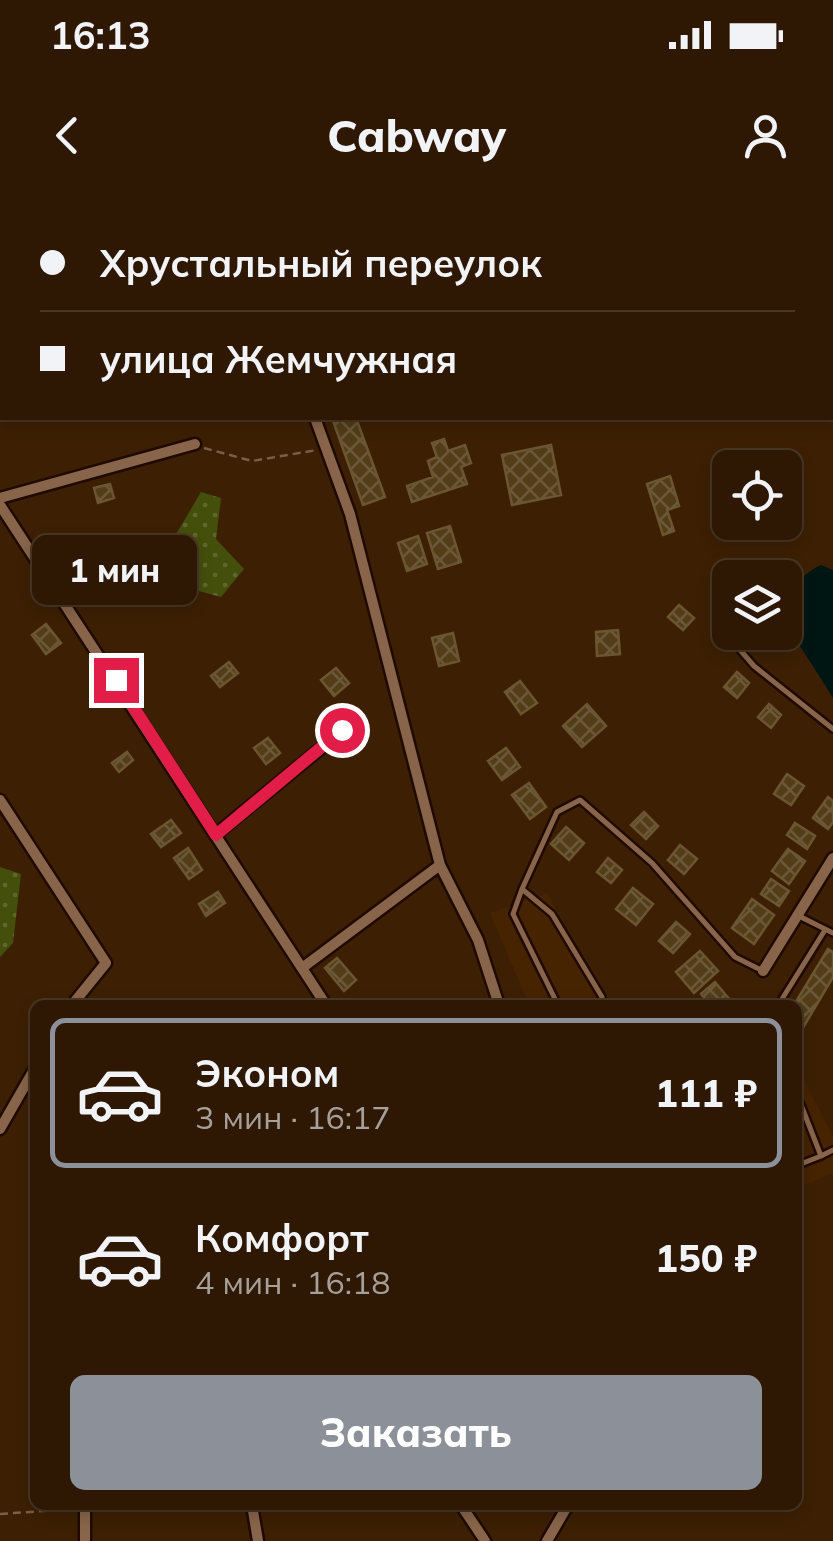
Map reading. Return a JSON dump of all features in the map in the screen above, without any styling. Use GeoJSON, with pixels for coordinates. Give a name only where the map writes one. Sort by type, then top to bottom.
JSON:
{"type":"FeatureCollection","features":[{"type":"Feature","properties":{"kind":"street"},"geometry":{"type":"LineString","coordinates":[[316,420],[350,514],[440,865],[478,940],[497,1000]]}},
{"type":"Feature","properties":{"kind":"street"},"geometry":{"type":"LineString","coordinates":[[196,444],[0,501],[323,1000]]}},
{"type":"Feature","properties":{"kind":"street"},"geometry":{"type":"LineString","coordinates":[[216,835],[342,730]]}},
{"type":"Feature","properties":{"kind":"street"},"geometry":{"type":"LineString","coordinates":[[0,800],[106,963],[76,1000]]}},
{"type":"Feature","properties":{"kind":"street"},"geometry":{"type":"LineString","coordinates":[[764,971],[833,858]]}},
{"type":"Feature","properties":{"kind":"street"},"geometry":{"type":"LineString","coordinates":[[302,968],[440,865]]}},
{"type":"Feature","properties":{"kind":"street"},"geometry":{"type":"LineString","coordinates":[[0,1129],[30,1077]]}},
{"type":"Feature","properties":{"kind":"street"},"geometry":{"type":"LineString","coordinates":[[84,1510],[85,1541]]}},
{"type":"Feature","properties":{"kind":"street"},"geometry":{"type":"LineString","coordinates":[[253,1510],[258,1541]]}},
{"type":"Feature","properties":{"kind":"street"},"geometry":{"type":"LineString","coordinates":[[464,1510],[485,1541]]}},
{"type":"Feature","properties":{"kind":"street"},"geometry":{"type":"LineString","coordinates":[[548,1541],[565,1510]]}},
{"type":"Feature","properties":{"kind":"lane"},"geometry":{"type":"LineString","coordinates":[[740,650],[754,666],[833,729]]}},
{"type":"Feature","properties":{"kind":"lane"},"geometry":{"type":"LineString","coordinates":[[556,1000],[514,914],[558,812],[580,800],[652,863],[735,957],[748,967],[764,971]]}},
{"type":"Feature","properties":{"kind":"lane"},"geometry":{"type":"LineString","coordinates":[[522,889],[552,914],[602,1000]]}},
{"type":"Feature","properties":{"kind":"lane"},"geometry":{"type":"LineString","coordinates":[[799,916],[833,934]]}},
{"type":"Feature","properties":{"kind":"lane"},"geometry":{"type":"LineString","coordinates":[[782,999],[826,930]]}},
{"type":"Feature","properties":{"kind":"lane"},"geometry":{"type":"LineString","coordinates":[[802,1115],[821,1156]]}},
{"type":"Feature","properties":{"kind":"lane"},"geometry":{"type":"LineString","coordinates":[[802,1163],[833,1150]]}},
{"type":"Feature","properties":{"kind":"path"},"geometry":{"type":"LineString","coordinates":[[196,444],[230,458],[252,461],[324,448]]}},
{"type":"Feature","properties":{"kind":"path"},"geometry":{"type":"LineString","coordinates":[[0,1514],[42,1510]]}},
{"type":"Feature","properties":{"kind":"shaded area"},"geometry":{"type":"Polygon","coordinates":[[[821,565],[833,570],[833,698],[802,649],[802,579],[821,565]]]}},
{"type":"Feature","properties":{"kind":"shaded area"},"geometry":{"type":"Polygon","coordinates":[[[547,893],[606,1000],[527,1000],[490,913],[547,893]]]}},
{"type":"Feature","properties":{"kind":"shaded area"},"geometry":{"type":"Polygon","coordinates":[[[802,1076],[833,1137],[833,1173],[802,1186],[802,1076]]]}},
{"type":"Feature","properties":{"kind":"green space"},"geometry":{"type":"Polygon","coordinates":[[[201,492],[221,498],[216,539],[244,569],[221,597],[180,586],[168,548],[201,492]]]}},
{"type":"Feature","properties":{"kind":"green space"},"geometry":{"type":"Polygon","coordinates":[[[0,867],[21,874],[13,943],[0,957],[0,867]]]}},
{"type":"Feature","properties":{"kind":"building"},"geometry":{"type":"Polygon","coordinates":[[[333,420],[357,420],[385,497],[363,505],[333,420]]]}},
{"type":"Feature","properties":{"kind":"building"},"geometry":{"type":"Polygon","coordinates":[[[444,439],[448,451],[465,445],[471,463],[461,467],[467,484],[412,502],[407,486],[433,477],[428,461],[437,457],[432,443],[444,439]]]}},
{"type":"Feature","properties":{"kind":"building"},"geometry":{"type":"Polygon","coordinates":[[[551,445],[561,495],[512,505],[502,455],[551,445]]]}},
{"type":"Feature","properties":{"kind":"building"},"geometry":{"type":"Polygon","coordinates":[[[670,476],[679,506],[667,510],[674,531],[663,535],[647,484],[670,476]]]}},
{"type":"Feature","properties":{"kind":"building"},"geometry":{"type":"Polygon","coordinates":[[[110,484],[114,498],[98,503],[94,488],[110,484]]]}},
{"type":"Feature","properties":{"kind":"building"},"geometry":{"type":"Polygon","coordinates":[[[450,526],[461,562],[438,569],[427,533],[450,526]]]}},
{"type":"Feature","properties":{"kind":"building"},"geometry":{"type":"Polygon","coordinates":[[[418,536],[427,564],[407,571],[398,543],[418,536]]]}},
{"type":"Feature","properties":{"kind":"building"},"geometry":{"type":"Polygon","coordinates":[[[679,605],[694,618],[683,630],[668,617],[679,605]]]}},
{"type":"Feature","properties":{"kind":"building"},"geometry":{"type":"Polygon","coordinates":[[[46,624],[61,643],[46,654],[32,635],[46,624]]]}},
{"type":"Feature","properties":{"kind":"building"},"geometry":{"type":"Polygon","coordinates":[[[618,630],[620,654],[597,656],[596,632],[618,630]]]}},
{"type":"Feature","properties":{"kind":"building"},"geometry":{"type":"Polygon","coordinates":[[[453,633],[459,661],[439,666],[432,638],[453,633]]]}},
{"type":"Feature","properties":{"kind":"building"},"geometry":{"type":"Polygon","coordinates":[[[229,662],[238,673],[220,687],[211,676],[229,662]]]}},
{"type":"Feature","properties":{"kind":"building"},"geometry":{"type":"Polygon","coordinates":[[[336,668],[349,683],[334,696],[321,680],[336,668]]]}},
{"type":"Feature","properties":{"kind":"building"},"geometry":{"type":"Polygon","coordinates":[[[737,672],[749,683],[737,698],[724,687],[737,672]]]}},
{"type":"Feature","properties":{"kind":"building"},"geometry":{"type":"Polygon","coordinates":[[[520,681],[537,703],[521,714],[505,692],[520,681]]]}},
{"type":"Feature","properties":{"kind":"building"},"geometry":{"type":"Polygon","coordinates":[[[587,704],[606,726],[582,747],[563,726],[587,704]]]}},
{"type":"Feature","properties":{"kind":"building"},"geometry":{"type":"Polygon","coordinates":[[[769,704],[781,715],[771,728],[758,717],[769,704]]]}},
{"type":"Feature","properties":{"kind":"building"},"geometry":{"type":"Polygon","coordinates":[[[268,738],[280,753],[266,764],[254,748],[268,738]]]}},
{"type":"Feature","properties":{"kind":"building"},"geometry":{"type":"Polygon","coordinates":[[[506,748],[520,767],[502,780],[488,761],[506,748]]]}},
{"type":"Feature","properties":{"kind":"building"},"geometry":{"type":"Polygon","coordinates":[[[127,752],[133,760],[119,772],[112,763],[127,752]]]}},
{"type":"Feature","properties":{"kind":"building"},"geometry":{"type":"Polygon","coordinates":[[[787,774],[804,786],[791,805],[774,794],[787,774]]]}},
{"type":"Feature","properties":{"kind":"building"},"geometry":{"type":"Polygon","coordinates":[[[529,783],[546,807],[530,819],[512,795],[529,783]]]}},
{"type":"Feature","properties":{"kind":"building"},"geometry":{"type":"Polygon","coordinates":[[[828,797],[833,801],[833,822],[828,829],[813,818],[828,797]]]}},
{"type":"Feature","properties":{"kind":"building"},"geometry":{"type":"Polygon","coordinates":[[[644,812],[658,826],[646,839],[631,825],[644,812]]]}},
{"type":"Feature","properties":{"kind":"building"},"geometry":{"type":"Polygon","coordinates":[[[171,820],[181,833],[161,847],[151,834],[171,820]]]}},
{"type":"Feature","properties":{"kind":"building"},"geometry":{"type":"Polygon","coordinates":[[[795,823],[815,836],[807,849],[787,835],[795,823]]]}},
{"type":"Feature","properties":{"kind":"building"},"geometry":{"type":"Polygon","coordinates":[[[566,827],[584,843],[569,860],[551,844],[566,827]]]}},
{"type":"Feature","properties":{"kind":"building"},"geometry":{"type":"Polygon","coordinates":[[[680,845],[697,859],[684,874],[668,860],[680,845]]]}},
{"type":"Feature","properties":{"kind":"building"},"geometry":{"type":"Polygon","coordinates":[[[188,848],[202,870],[189,879],[174,858],[188,848]]]}},
{"type":"Feature","properties":{"kind":"building"},"geometry":{"type":"Polygon","coordinates":[[[788,849],[805,861],[789,884],[772,871],[788,849]]]}},
{"type":"Feature","properties":{"kind":"building"},"geometry":{"type":"Polygon","coordinates":[[[608,858],[622,870],[611,883],[597,872],[608,858]]]}},
{"type":"Feature","properties":{"kind":"building"},"geometry":{"type":"Polygon","coordinates":[[[771,879],[789,891],[779,906],[761,894],[771,879]]]}},
{"type":"Feature","properties":{"kind":"building"},"geometry":{"type":"Polygon","coordinates":[[[633,888],[653,904],[636,925],[616,909],[633,888]]]}},
{"type":"Feature","properties":{"kind":"building"},"geometry":{"type":"Polygon","coordinates":[[[218,892],[225,903],[206,916],[199,904],[218,892]]]}},
{"type":"Feature","properties":{"kind":"building"},"geometry":{"type":"Polygon","coordinates":[[[752,899],[774,915],[754,944],[732,928],[752,899]]]}},
{"type":"Feature","properties":{"kind":"building"},"geometry":{"type":"Polygon","coordinates":[[[676,922],[690,934],[673,953],[659,941],[676,922]]]}},
{"type":"Feature","properties":{"kind":"building"},"geometry":{"type":"Polygon","coordinates":[[[828,949],[833,952],[833,977],[804,1026],[802,1000],[797,1000],[828,949]]]}},
{"type":"Feature","properties":{"kind":"building"},"geometry":{"type":"Polygon","coordinates":[[[700,951],[718,971],[694,993],[676,972],[700,951]]]}},
{"type":"Feature","properties":{"kind":"building"},"geometry":{"type":"Polygon","coordinates":[[[337,958],[356,980],[344,991],[325,968],[337,958]]]}},
{"type":"Feature","properties":{"kind":"building"},"geometry":{"type":"Polygon","coordinates":[[[715,982],[730,1000],[706,1000],[701,994],[715,982]]]}},
{"type":"Feature","properties":{"kind":"route"},"geometry":{"type":"LineString","coordinates":[[116,680],[216,835],[342,730]]}}]}
